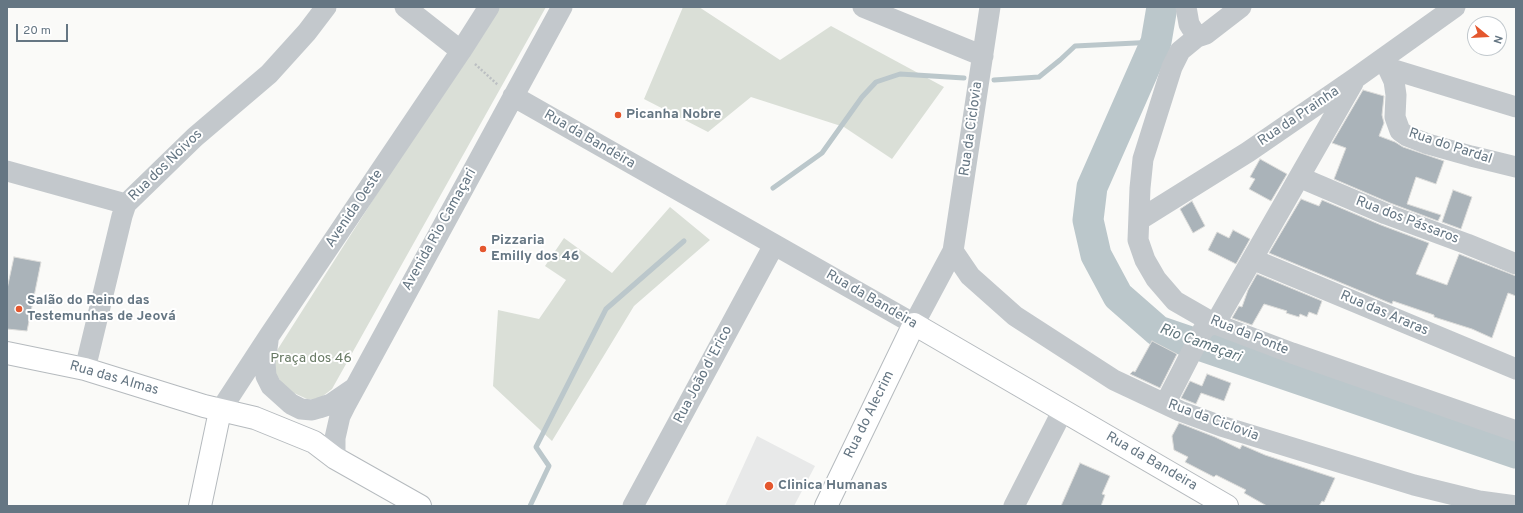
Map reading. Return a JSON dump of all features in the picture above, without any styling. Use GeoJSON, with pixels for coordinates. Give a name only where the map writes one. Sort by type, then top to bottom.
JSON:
{"type":"FeatureCollection","features":[{"type":"Feature","properties":{"kind":"main road","name":"Rua da Bandeira"},"geometry":{"type":"LineString","coordinates":[[914,324],[1227,506]]}},
{"type":"Feature","properties":{"kind":"main road","name":"Rua do Alecrim"},"geometry":{"type":"LineString","coordinates":[[826,506],[914,324]]}},
{"type":"Feature","properties":{"kind":"main road","name":"Rua das Almas"},"geometry":{"type":"LineString","coordinates":[[7,353],[84,368],[220,411],[255,418],[314,442],[335,458],[420,506]]}},
{"type":"Feature","properties":{"kind":"main road"},"geometry":{"type":"LineString","coordinates":[[200,506],[220,411]]}},
{"type":"Feature","properties":{"kind":"street","name":"Rua dos Noivos"},"geometry":{"type":"LineString","coordinates":[[84,368],[126,204],[195,137],[269,74],[307,32],[326,7]]}},
{"type":"Feature","properties":{"kind":"street"},"geometry":{"type":"LineString","coordinates":[[405,7],[461,51]]}},
{"type":"Feature","properties":{"kind":"street","name":"Avenida Oeste"},"geometry":{"type":"LineString","coordinates":[[220,411],[489,7]]}},
{"type":"Feature","properties":{"kind":"street","name":"Avenida Rio Camaçari"},"geometry":{"type":"LineString","coordinates":[[335,458],[335,438],[340,416],[562,7]]}},
{"type":"Feature","properties":{"kind":"street"},"geometry":{"type":"LineString","coordinates":[[863,7],[983,56]]}},
{"type":"Feature","properties":{"kind":"street","name":"Rua da Ciclovia"},"geometry":{"type":"LineString","coordinates":[[914,324],[953,250],[990,7]]}},
{"type":"Feature","properties":{"kind":"street"},"geometry":{"type":"LineString","coordinates":[[1186,7],[1189,24],[1197,37]]}},
{"type":"Feature","properties":{"kind":"street","name":"Rua da Ponte"},"geometry":{"type":"LineString","coordinates":[[1241,7],[1206,34],[1197,37],[1180,51],[1172,68],[1143,159],[1140,188],[1138,240],[1145,260],[1156,279],[1175,301],[1209,327],[1292,353],[1516,431]]}},
{"type":"Feature","properties":{"kind":"street","name":"Rua da Prainha"},"geometry":{"type":"LineString","coordinates":[[1139,220],[1248,152],[1357,77],[1385,64],[1455,7]]}},
{"type":"Feature","properties":{"kind":"street"},"geometry":{"type":"LineString","coordinates":[[1385,64],[1412,75],[1516,106]]}},
{"type":"Feature","properties":{"kind":"street","name":"Rua do Pardal"},"geometry":{"type":"LineString","coordinates":[[1385,64],[1394,82],[1396,96],[1395,117],[1400,131],[1407,136],[1428,144],[1516,167]]}},
{"type":"Feature","properties":{"kind":"street"},"geometry":{"type":"LineString","coordinates":[[1165,404],[1185,362],[1252,259],[1357,77]]}},
{"type":"Feature","properties":{"kind":"street","name":"Rua da Bandeira"},"geometry":{"type":"LineString","coordinates":[[513,96],[914,324]]}},
{"type":"Feature","properties":{"kind":"street"},"geometry":{"type":"LineString","coordinates":[[7,170],[126,204]]}},
{"type":"Feature","properties":{"kind":"street","name":"Rua dos Pássaros"},"geometry":{"type":"LineString","coordinates":[[1299,177],[1386,214],[1468,244],[1516,264]]}},
{"type":"Feature","properties":{"kind":"street","name":"Rua João d 'Erico"},"geometry":{"type":"LineString","coordinates":[[634,506],[774,245]]}},
{"type":"Feature","properties":{"kind":"street","name":"Rua da Ciclovia"},"geometry":{"type":"LineString","coordinates":[[953,250],[970,276],[1015,316],[1114,380],[1165,404],[1221,426],[1414,485],[1479,501],[1516,506]]}},
{"type":"Feature","properties":{"kind":"street","name":"Rua das Araras"},"geometry":{"type":"LineString","coordinates":[[1252,259],[1516,369]]}},
{"type":"Feature","properties":{"kind":"street"},"geometry":{"type":"LineString","coordinates":[[269,336],[265,363],[266,376],[271,386],[291,404],[300,409],[312,410],[331,404],[355,387]]}},
{"type":"Feature","properties":{"kind":"street"},"geometry":{"type":"LineString","coordinates":[[1014,506],[1063,410]]}},
{"type":"Feature","properties":{"kind":"path"},"geometry":{"type":"LineString","coordinates":[[461,51],[513,96]]}},
{"type":"Feature","properties":{"kind":"shaded area","name":"Clinica Humanas"},"geometry":{"type":"Polygon","coordinates":[[[757,436],[815,466],[794,506],[725,506],[757,436]]]}},
{"type":"Feature","properties":{"kind":"green space","name":"Praça dos 46"},"geometry":{"type":"Polygon","coordinates":[[[496,7],[546,7],[332,389],[319,399],[307,399],[294,393],[281,382],[274,371],[274,355],[496,7]]]}},
{"type":"Feature","properties":{"kind":"green space"},"geometry":{"type":"Polygon","coordinates":[[[683,7],[699,7],[780,60],[831,26],[944,87],[892,159],[844,127],[751,97],[708,132],[644,99],[683,7]]]}},
{"type":"Feature","properties":{"kind":"green space"},"geometry":{"type":"Polygon","coordinates":[[[670,207],[710,240],[634,306],[552,441],[493,386],[498,310],[539,319],[566,280],[545,266],[564,238],[612,273],[670,207]]]}},
{"type":"Feature","properties":{"kind":"building"},"geometry":{"type":"Polygon","coordinates":[[[1363,90],[1384,96],[1382,115],[1384,123],[1379,136],[1395,142],[1403,147],[1444,161],[1436,184],[1416,177],[1407,204],[1441,215],[1438,221],[1390,203],[1334,179],[1346,148],[1332,143],[1363,90]]]}},
{"type":"Feature","properties":{"kind":"building"},"geometry":{"type":"Polygon","coordinates":[[[1260,159],[1287,174],[1271,201],[1249,189],[1255,179],[1250,177],[1260,159]]]}},
{"type":"Feature","properties":{"kind":"building"},"geometry":{"type":"Polygon","coordinates":[[[1453,190],[1472,197],[1461,229],[1442,222],[1453,190]]]}},
{"type":"Feature","properties":{"kind":"building"},"geometry":{"type":"Polygon","coordinates":[[[1301,199],[1319,206],[1322,200],[1429,243],[1416,274],[1447,285],[1459,254],[1516,276],[1516,296],[1508,293],[1492,338],[1472,329],[1434,317],[1434,315],[1393,301],[1392,304],[1269,253],[1301,199]]]}},
{"type":"Feature","properties":{"kind":"building"},"geometry":{"type":"Polygon","coordinates":[[[1192,201],[1205,226],[1193,233],[1180,209],[1192,201]]]}},
{"type":"Feature","properties":{"kind":"building"},"geometry":{"type":"Polygon","coordinates":[[[1233,230],[1250,239],[1236,264],[1208,250],[1217,232],[1229,238],[1233,230]]]}},
{"type":"Feature","properties":{"kind":"building","name":"Salão do Reino das Testemunhas de Jeová"},"geometry":{"type":"Polygon","coordinates":[[[14,257],[41,262],[27,331],[7,329],[7,289],[14,257]]]}},
{"type":"Feature","properties":{"kind":"building"},"geometry":{"type":"Polygon","coordinates":[[[1257,274],[1322,301],[1317,315],[1309,312],[1307,317],[1300,314],[1299,317],[1286,313],[1287,311],[1264,304],[1252,325],[1232,318],[1239,306],[1242,307],[1248,290],[1257,274]]]}},
{"type":"Feature","properties":{"kind":"building"},"geometry":{"type":"Polygon","coordinates":[[[1152,341],[1177,354],[1160,388],[1130,374],[1133,371],[1135,372],[1152,341]]]}},
{"type":"Feature","properties":{"kind":"building"},"geometry":{"type":"Polygon","coordinates":[[[1207,374],[1231,383],[1224,401],[1201,393],[1196,404],[1181,398],[1190,381],[1202,386],[1207,374]]]}},
{"type":"Feature","properties":{"kind":"building"},"geometry":{"type":"Polygon","coordinates":[[[1179,423],[1215,437],[1240,449],[1242,445],[1265,455],[1335,478],[1324,502],[1322,501],[1319,506],[1267,506],[1244,493],[1246,490],[1216,475],[1214,477],[1185,462],[1188,457],[1174,450],[1172,436],[1179,423]]]}},
{"type":"Feature","properties":{"kind":"building"},"geometry":{"type":"Polygon","coordinates":[[[1080,463],[1110,476],[1102,494],[1105,495],[1101,506],[1061,506],[1080,463]]]}},
{"type":"Feature","properties":{"kind":"waterway","name":"Rio Camaçari"},"geometry":{"type":"LineString","coordinates":[[1162,7],[1156,42],[1092,187],[1088,220],[1096,255],[1118,296],[1158,331],[1516,453]]}},
{"type":"Feature","properties":{"kind":"waterway"},"geometry":{"type":"LineString","coordinates":[[994,80],[1039,77],[1075,46],[1156,42]]}},
{"type":"Feature","properties":{"kind":"waterway"},"geometry":{"type":"LineString","coordinates":[[773,188],[822,153],[862,97],[876,82],[900,74],[964,78]]}},
{"type":"Feature","properties":{"kind":"waterway"},"geometry":{"type":"LineString","coordinates":[[530,506],[549,466],[536,447],[606,309],[684,241]]}},
{"type":"Feature","properties":{"kind":"place","name":"Picanha Nobre"},"geometry":{"type":"Point","coordinates":[618,115]}},
{"type":"Feature","properties":{"kind":"place","name":"Pizzaria Emilly dos 46"},"geometry":{"type":"Point","coordinates":[483,249]}},
{"type":"Feature","properties":{"kind":"place","name":"Salão do Reino das Testemunhas de Jeová"},"geometry":{"type":"Point","coordinates":[19,309]}},
{"type":"Feature","properties":{"kind":"place","name":"Clinica Humanas"},"geometry":{"type":"Point","coordinates":[769,486]}}]}
